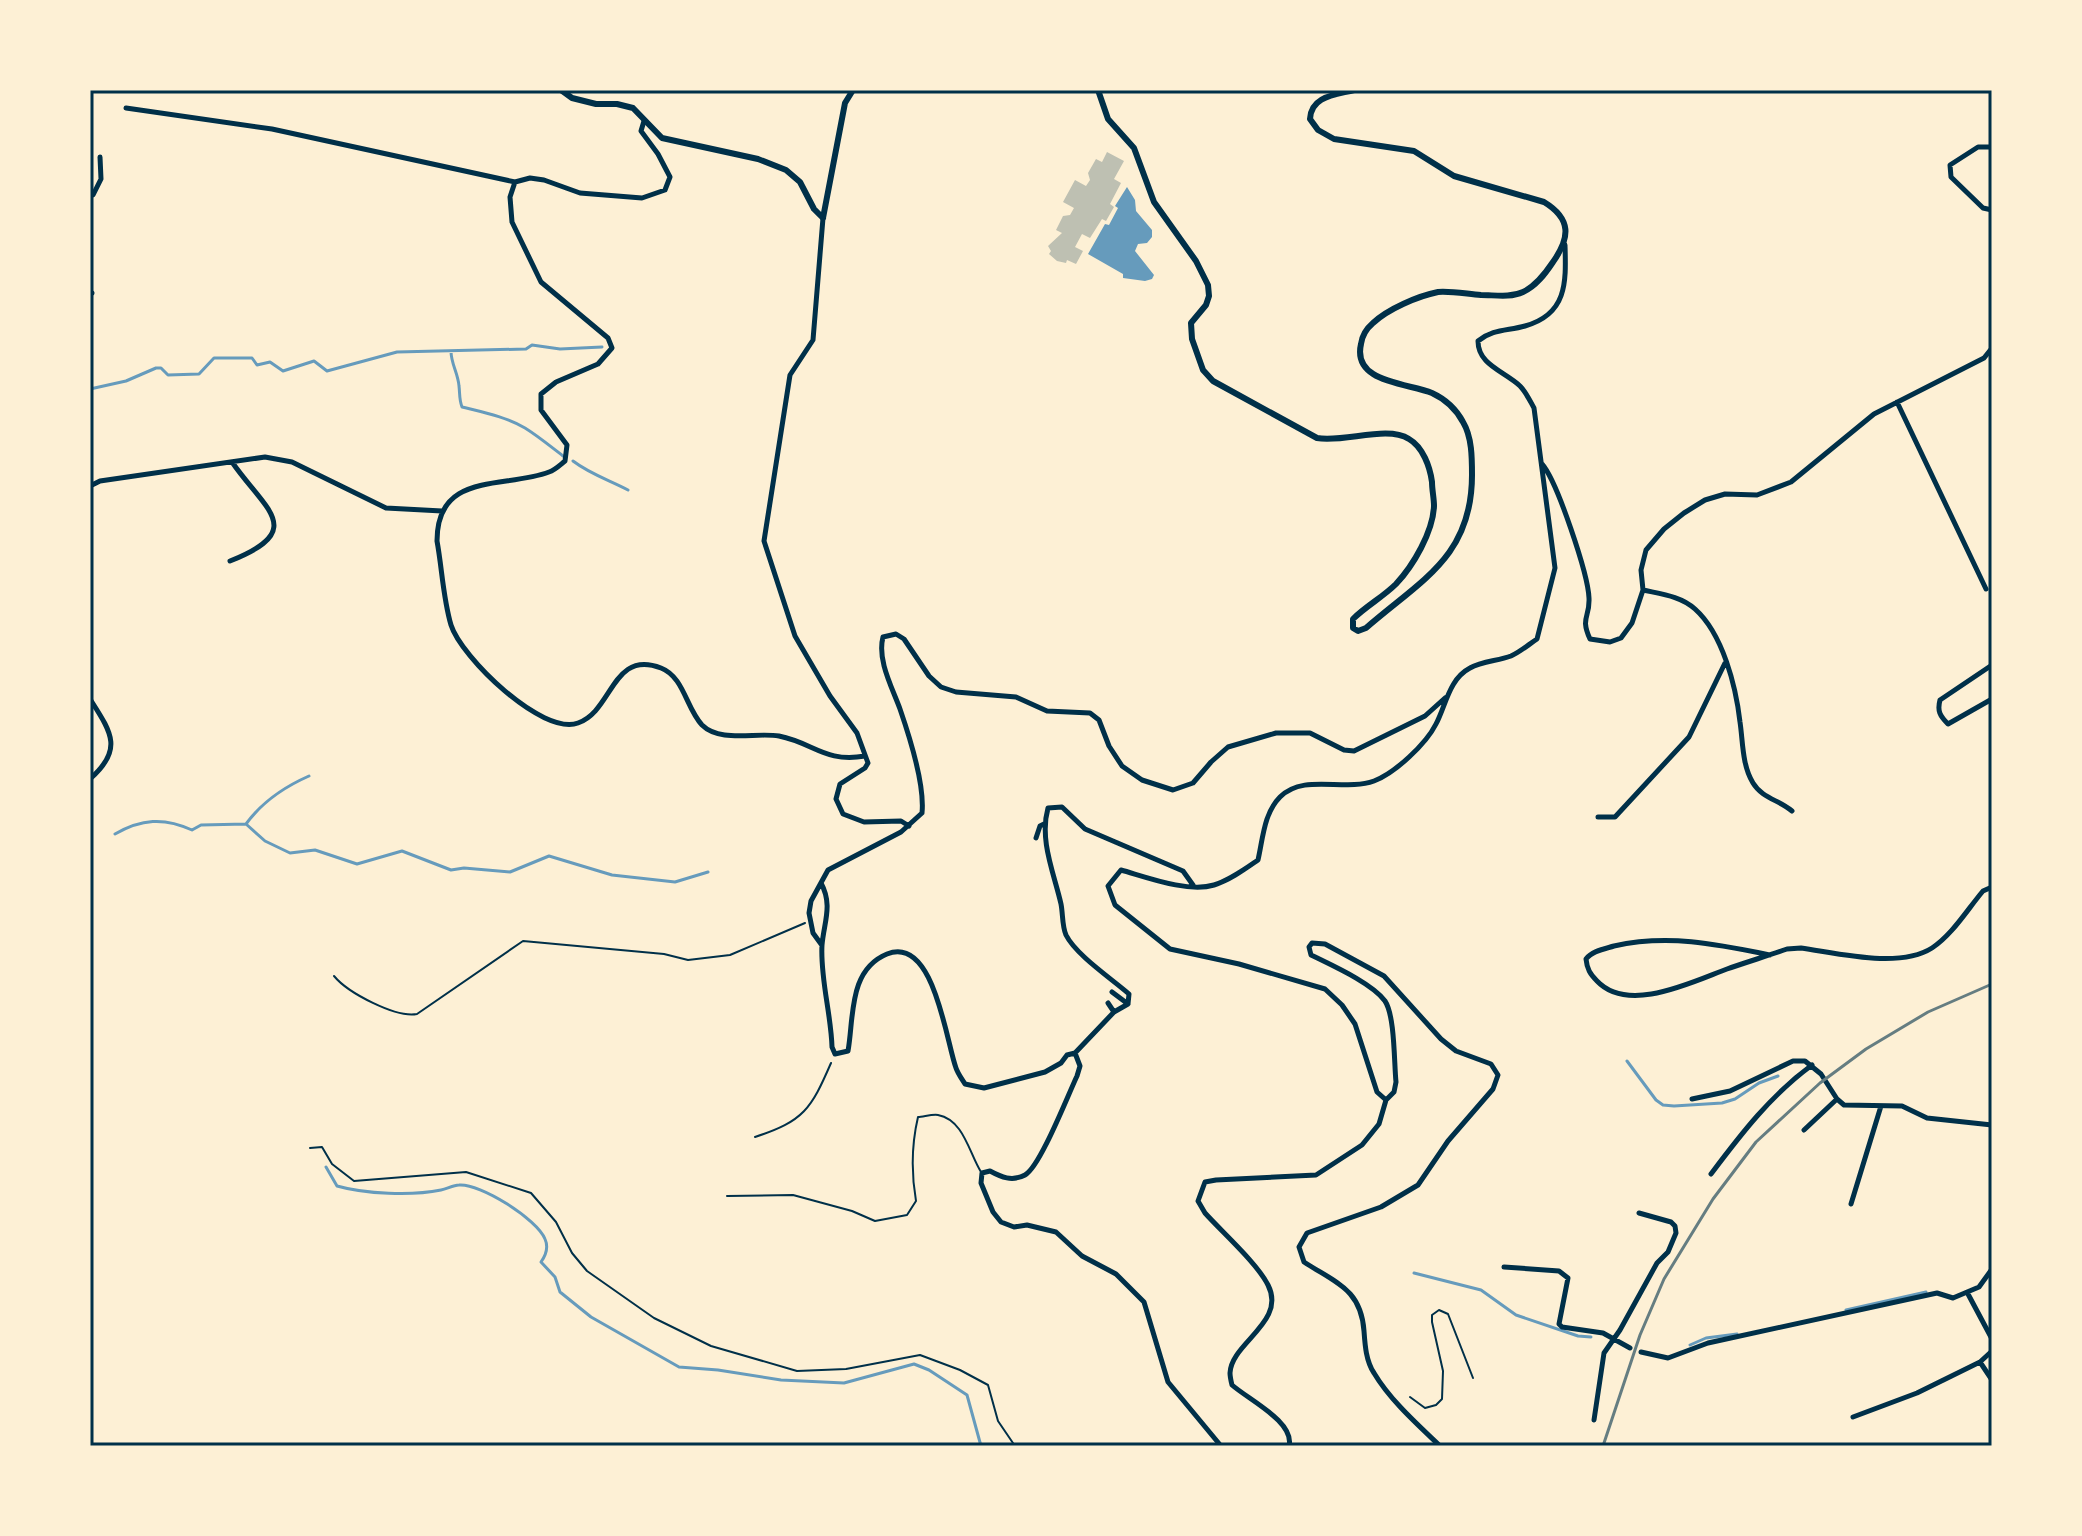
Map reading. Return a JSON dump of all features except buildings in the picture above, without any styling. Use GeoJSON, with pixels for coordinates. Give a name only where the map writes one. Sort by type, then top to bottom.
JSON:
{"type":"FeatureCollection","features":[{"type":"Feature","properties":{"kind":"street"},"geometry":{"type":"LineString","coordinates":[[561,90],[572,98],[633,108],[662,138],[758,159],[786,170],[800,182],[814,209],[823,218]]}},
{"type":"Feature","properties":{"kind":"street"},"geometry":{"type":"LineString","coordinates":[[853,90],[845,103],[823,218],[813,340],[790,375],[764,541],[795,636],[830,696],[857,733],[868,763],[840,784],[836,799],[843,814],[864,822],[901,821],[909,826]]}},
{"type":"Feature","properties":{"kind":"street"},"geometry":{"type":"LineString","coordinates":[[1098,90],[1108,119],[1134,148],[1154,202],[1196,261],[1208,285],[1206,305],[1191,323],[1192,339],[1203,370],[1213,381],[1317,438],[1330,440],[1394,434],[1410,439],[1424,453],[1431,475],[1434,508],[1428,529],[1414,559],[1398,582],[1353,619],[1353,628],[1358,631],[1366,628],[1429,577],[1459,540],[1472,497],[1472,453],[1464,423],[1449,403],[1432,393],[1369,372],[1362,363],[1359,349],[1363,336],[1371,324],[1387,313],[1424,296],[1440,292],[1521,294],[1534,285],[1565,245]]}},
{"type":"Feature","properties":{"kind":"street"},"geometry":{"type":"LineString","coordinates":[[822,946],[809,921],[811,901],[828,870],[889,840],[922,813],[924,798],[903,717],[880,649],[883,637],[896,634],[904,639],[929,676],[941,687],[956,692],[1016,697],[1047,711],[1090,713],[1099,720],[1109,746],[1122,766],[1142,780],[1173,790],[1193,783],[1228,747],[1276,733],[1310,733],[1344,750],[1354,751],[1425,716],[1470,668],[1514,655],[1537,639],[1555,568],[1534,408],[1522,387],[1483,359],[1478,352],[1478,341],[1487,333],[1527,325],[1548,315],[1561,299],[1565,285],[1564,221],[1555,209],[1544,202],[1454,176],[1414,151],[1334,139],[1318,130],[1310,119],[1310,108],[1317,101],[1354,90]]}},
{"type":"Feature","properties":{"kind":"street"},"geometry":{"type":"LineString","coordinates":[[126,108],[272,129],[515,182],[530,178],[580,193],[642,198],[665,190],[670,177],[641,131],[644,121]]}},
{"type":"Feature","properties":{"kind":"street"},"geometry":{"type":"LineString","coordinates":[[1992,147],[1978,147],[1950,165],[1951,177],[1983,208],[1992,210]]}},
{"type":"Feature","properties":{"kind":"street"},"geometry":{"type":"LineString","coordinates":[[90,195],[93,195],[101,179],[100,157]]}},
{"type":"Feature","properties":{"kind":"street"},"geometry":{"type":"LineString","coordinates":[[515,182],[510,197],[512,222],[541,282],[608,338],[612,348],[598,364],[556,382],[541,394],[541,410],[567,445],[565,461],[551,472],[471,487],[442,511],[437,541],[451,627],[464,649],[530,712],[552,723],[576,724],[594,715],[617,677],[627,669],[658,667],[673,674],[703,727],[721,735],[779,736],[826,755],[847,759],[865,756]]}},
{"type":"Feature","properties":{"kind":"street"},"geometry":{"type":"LineString","coordinates":[[1542,464],[1549,471],[1561,499],[1584,578],[1589,599],[1584,624],[1590,639],[1610,642],[1621,638],[1632,623],[1643,590],[1641,570],[1646,550],[1664,529],[1684,513],[1705,500],[1725,494],[1757,495],[1791,482],[1874,414],[1984,358],[1992,348]]}},
{"type":"Feature","properties":{"kind":"street"},"geometry":{"type":"LineString","coordinates":[[1897,402],[1986,589]]}},
{"type":"Feature","properties":{"kind":"street"},"geometry":{"type":"LineString","coordinates":[[90,486],[100,481],[265,457],[292,462],[386,508],[442,511]]}},
{"type":"Feature","properties":{"kind":"street"},"geometry":{"type":"LineString","coordinates":[[230,561],[266,543],[275,532],[270,510],[232,462]]}},
{"type":"Feature","properties":{"kind":"street"},"geometry":{"type":"LineString","coordinates":[[1643,590],[1673,596],[1694,608],[1708,625],[1736,687],[1750,779],[1757,789],[1792,811]]}},
{"type":"Feature","properties":{"kind":"street"},"geometry":{"type":"LineString","coordinates":[[1598,817],[1615,817],[1689,737],[1726,662]]}},
{"type":"Feature","properties":{"kind":"street"},"geometry":{"type":"LineString","coordinates":[[1992,665],[1940,700],[1938,708],[1948,724],[1992,699]]}},
{"type":"Feature","properties":{"kind":"street"},"geometry":{"type":"LineString","coordinates":[[1386,1100],[1377,1092],[1355,1024],[1342,1005],[1325,989],[1239,964],[1170,949],[1115,905],[1108,886],[1121,870],[1169,883],[1212,886],[1238,874],[1258,860],[1269,812],[1282,795],[1305,784],[1349,785],[1375,780],[1427,740],[1438,721],[1445,697]]}},
{"type":"Feature","properties":{"kind":"street"},"geometry":{"type":"LineString","coordinates":[[90,699],[111,733],[112,746],[105,763],[90,779]]}},
{"type":"Feature","properties":{"kind":"street"},"geometry":{"type":"LineString","coordinates":[[1128,1004],[1129,994],[1076,948],[1066,934],[1044,824],[1048,808],[1062,807],[1085,829],[1183,871],[1193,885]]}},
{"type":"Feature","properties":{"kind":"street"},"geometry":{"type":"LineString","coordinates":[[1036,838],[1040,826],[1044,824]]}},
{"type":"Feature","properties":{"kind":"street"},"geometry":{"type":"LineString","coordinates":[[821,883],[826,892],[828,916],[822,946],[835,1054],[848,1051],[850,1013],[867,967],[897,951],[914,957],[935,990],[956,1071],[965,1084],[984,1088],[1045,1072],[1061,1063],[1067,1055],[1075,1053],[1114,1012],[1128,1004]]}},
{"type":"Feature","properties":{"kind":"street"},"geometry":{"type":"LineString","coordinates":[[1770,955],[1660,938],[1606,948],[1590,954],[1586,959],[1587,970],[1606,990],[1626,996],[1668,990],[1770,955],[1787,949],[1889,958],[1922,952],[1944,937],[1983,891],[1992,887]]}},
{"type":"Feature","properties":{"kind":"street"},"geometry":{"type":"LineString","coordinates":[[1289,1446],[1288,1428],[1232,1385],[1230,1371],[1267,1318],[1271,1305],[1270,1288],[1198,1201],[1205,1182],[1316,1175],[1362,1145],[1379,1124],[1386,1100],[1394,1092],[1396,1082],[1390,1014],[1385,1001],[1352,975],[1311,955],[1309,947],[1312,943],[1325,944],[1384,976],[1441,1039],[1456,1051],[1491,1064],[1498,1075],[1493,1089],[1448,1141],[1418,1185],[1381,1207],[1307,1233],[1299,1247],[1304,1262],[1346,1287],[1359,1302],[1366,1352],[1373,1372],[1440,1446]]}},
{"type":"Feature","properties":{"kind":"street"},"geometry":{"type":"LineString","coordinates":[[1112,992],[1128,1004]]}},
{"type":"Feature","properties":{"kind":"street"},"geometry":{"type":"LineString","coordinates":[[1108,1003],[1114,1012]]}},
{"type":"Feature","properties":{"kind":"street"},"geometry":{"type":"LineString","coordinates":[[1075,1053],[1080,1066],[1077,1076],[1029,1174],[1015,1179],[1002,1178],[990,1171],[982,1173],[981,1183],[993,1212],[1001,1222],[1014,1227],[1027,1225],[1056,1232],[1082,1256],[1116,1274],[1144,1302],[1168,1382],[1221,1446]]}},
{"type":"Feature","properties":{"kind":"street"},"geometry":{"type":"LineString","coordinates":[[1692,1099],[1730,1091],[1793,1061],[1805,1061],[1812,1065],[1844,1105],[1902,1106],[1927,1118],[1992,1125]]}},
{"type":"Feature","properties":{"kind":"street"},"geometry":{"type":"LineString","coordinates":[[1711,1174],[1741,1134],[1786,1084],[1812,1065]]}},
{"type":"Feature","properties":{"kind":"street"},"geometry":{"type":"LineString","coordinates":[[1804,1130],[1837,1099]]}},
{"type":"Feature","properties":{"kind":"street"},"geometry":{"type":"LineString","coordinates":[[1851,1204],[1881,1106]]}},
{"type":"Feature","properties":{"kind":"street"},"geometry":{"type":"LineString","coordinates":[[1594,1420],[1604,1353],[1676,1233],[1671,1222],[1639,1213]]}},
{"type":"Feature","properties":{"kind":"street"},"geometry":{"type":"LineString","coordinates":[[1504,1267],[1559,1271],[1568,1278],[1559,1324],[1603,1333],[1630,1348]]}},
{"type":"Feature","properties":{"kind":"street"},"geometry":{"type":"LineString","coordinates":[[1641,1352],[1668,1358],[1708,1343],[1937,1293],[1953,1298],[1979,1287],[1992,1269]]}},
{"type":"Feature","properties":{"kind":"street"},"geometry":{"type":"LineString","coordinates":[[1968,1294],[1992,1339]]}},
{"type":"Feature","properties":{"kind":"street"},"geometry":{"type":"LineString","coordinates":[[1853,1417],[1917,1393],[1980,1362],[1992,1351]]}},
{"type":"Feature","properties":{"kind":"street"},"geometry":{"type":"LineString","coordinates":[[1980,1362],[1992,1380]]}},
{"type":"Feature","properties":{"kind":"street"},"geometry":{"type":"LineString","coordinates":[[640,1446],[656,1446]]}},
{"type":"Feature","properties":{"kind":"lane"},"geometry":{"type":"LineString","coordinates":[[1986,589],[1992,593]]}},
{"type":"Feature","properties":{"kind":"lane"},"geometry":{"type":"LineString","coordinates":[[727,1196],[793,1195],[852,1211],[875,1221],[907,1215],[916,1201],[912,1146],[918,1117],[938,1115],[954,1124],[964,1135],[982,1173]]}},
{"type":"Feature","properties":{"kind":"lane"},"geometry":{"type":"LineString","coordinates":[[1410,1397],[1425,1408],[1436,1405],[1442,1399],[1443,1371],[1432,1322],[1432,1315],[1439,1310],[1448,1314],[1473,1378]]}},
{"type":"Feature","properties":{"kind":"path"},"geometry":{"type":"LineString","coordinates":[[334,976],[353,991],[408,1016],[417,1014],[523,941],[664,954],[688,960],[730,955],[809,921]]}},
{"type":"Feature","properties":{"kind":"path"},"geometry":{"type":"LineString","coordinates":[[755,1137],[794,1121],[811,1105],[835,1054]]}},
{"type":"Feature","properties":{"kind":"path"},"geometry":{"type":"LineString","coordinates":[[310,1148],[322,1147],[332,1164],[354,1181],[466,1172],[531,1193],[556,1222],[572,1253],[587,1271],[654,1318],[711,1346],[797,1371],[846,1369],[920,1355],[960,1370],[988,1385],[998,1421],[1015,1446]]}},
{"type":"Feature","properties":{"kind":"water"},"geometry":{"type":"Polygon","coordinates":[[[1127,187],[1135,200],[1136,211],[1152,230],[1152,237],[1147,243],[1138,244],[1135,251],[1154,275],[1145,281],[1123,278],[1123,274],[1088,254],[1105,224],[1109,225],[1118,208],[1115,206],[1127,187]]]}},
{"type":"Feature","properties":{"kind":"waterway"},"geometry":{"type":"LineString","coordinates":[[90,389],[126,381],[156,368],[161,368],[168,375],[199,374],[214,358],[252,358],[257,365],[270,362],[283,371],[314,361],[327,371],[397,352],[526,349],[532,345],[560,349],[602,347]]}},
{"type":"Feature","properties":{"kind":"waterway"},"geometry":{"type":"LineString","coordinates":[[451,351],[462,407],[518,424],[563,456]]}},
{"type":"Feature","properties":{"kind":"waterway"},"geometry":{"type":"LineString","coordinates":[[573,461],[628,490]]}},
{"type":"Feature","properties":{"kind":"waterway"},"geometry":{"type":"LineString","coordinates":[[246,824],[274,796],[309,776]]}},
{"type":"Feature","properties":{"kind":"waterway"},"geometry":{"type":"LineString","coordinates":[[115,834],[134,825],[153,822],[172,823],[192,830],[201,825],[246,824],[265,841],[290,853],[315,850],[357,864],[402,851],[451,870],[464,868],[510,872],[549,856],[612,875],[675,882],[708,872]]}},
{"type":"Feature","properties":{"kind":"waterway"},"geometry":{"type":"LineString","coordinates":[[1627,1061],[1663,1105],[1722,1103],[1778,1076]]}},
{"type":"Feature","properties":{"kind":"waterway"},"geometry":{"type":"LineString","coordinates":[[326,1167],[337,1186],[348,1189],[416,1193],[459,1185],[493,1196],[520,1213],[540,1231],[547,1245],[541,1262],[555,1277],[560,1292],[591,1317],[679,1367],[781,1380],[844,1383],[914,1364],[929,1370],[967,1395],[981,1446]]}},
{"type":"Feature","properties":{"kind":"waterway"},"geometry":{"type":"LineString","coordinates":[[1414,1273],[1481,1290],[1516,1315],[1578,1336],[1591,1337]]}},
{"type":"Feature","properties":{"kind":"waterway"},"geometry":{"type":"LineString","coordinates":[[1846,1310],[1926,1292]]}},
{"type":"Feature","properties":{"kind":"waterway"},"geometry":{"type":"LineString","coordinates":[[1690,1345],[1706,1338],[1737,1334]]}},
{"type":"Feature","properties":{"kind":"railway"},"geometry":{"type":"LineString","coordinates":[[1603,1446],[1640,1335],[1664,1279],[1713,1199],[1756,1142],[1820,1083],[1866,1049],[1928,1012],[1992,984]]}}]}
